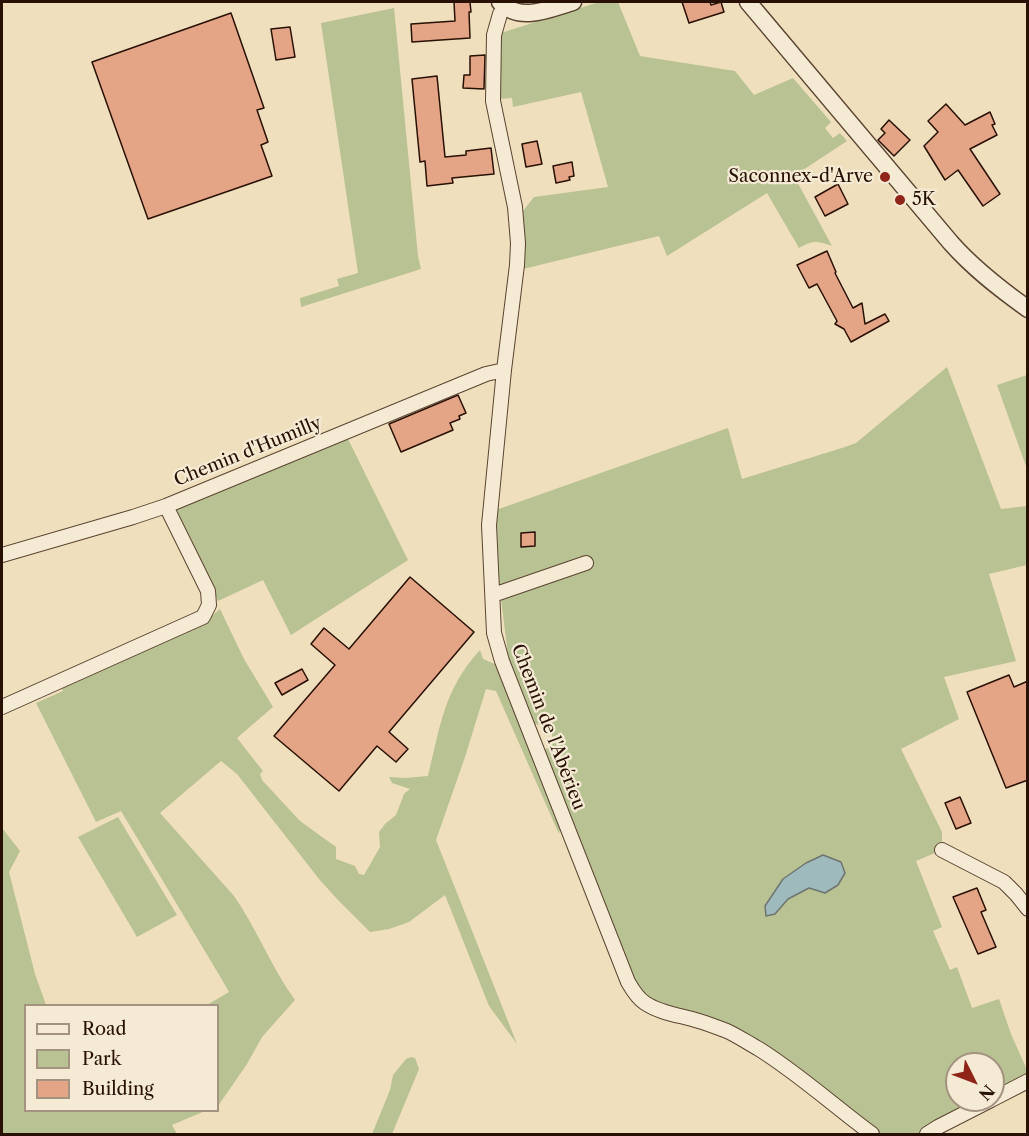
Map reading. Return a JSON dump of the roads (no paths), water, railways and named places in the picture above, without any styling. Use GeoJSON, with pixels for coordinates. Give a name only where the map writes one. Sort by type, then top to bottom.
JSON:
{"type":"FeatureCollection","features":[{"type":"Feature","properties":{"kind":"street"},"geometry":{"type":"LineString","coordinates":[[502,4],[515,12],[536,13],[573,2]]}},
{"type":"Feature","properties":{"kind":"street"},"geometry":{"type":"LineString","coordinates":[[748,2],[955,248],[995,285],[1028,309]]}},
{"type":"Feature","properties":{"kind":"street","name":"Chemin de l'Abérieu"},"geometry":{"type":"LineString","coordinates":[[502,4],[494,34],[493,101],[515,207],[518,243],[489,525],[494,633],[502,661],[633,991],[650,1006],[727,1031],[741,1038],[772,1057],[872,1134]]}},
{"type":"Feature","properties":{"kind":"street","name":"Chemin d'Humilly"},"geometry":{"type":"LineString","coordinates":[[2,555],[166,506],[486,374],[504,370]]}},
{"type":"Feature","properties":{"kind":"street"},"geometry":{"type":"LineString","coordinates":[[2,707],[203,616],[209,604],[208,591],[166,506]]}},
{"type":"Feature","properties":{"kind":"street"},"geometry":{"type":"LineString","coordinates":[[493,596],[586,563]]}},
{"type":"Feature","properties":{"kind":"street"},"geometry":{"type":"LineString","coordinates":[[942,850],[1004,882],[1028,909]]}},
{"type":"Feature","properties":{"kind":"street"},"geometry":{"type":"LineString","coordinates":[[1005,1092],[1028,1081]]}},
{"type":"Feature","properties":{"kind":"street"},"geometry":{"type":"LineString","coordinates":[[927,1134],[967,1112]]}},
{"type":"Feature","properties":{"kind":"water"},"geometry":{"type":"Polygon","coordinates":[[[823,855],[841,862],[845,873],[838,885],[825,893],[809,888],[788,899],[775,914],[766,916],[765,906],[783,879],[806,863],[823,855]]]}},
{"type":"Feature","properties":{"kind":"place","name":"Saconnex-d'Arve"},"geometry":{"type":"Point","coordinates":[885,177]}},
{"type":"Feature","properties":{"kind":"place","name":"5K"},"geometry":{"type":"Point","coordinates":[900,200]}}]}
